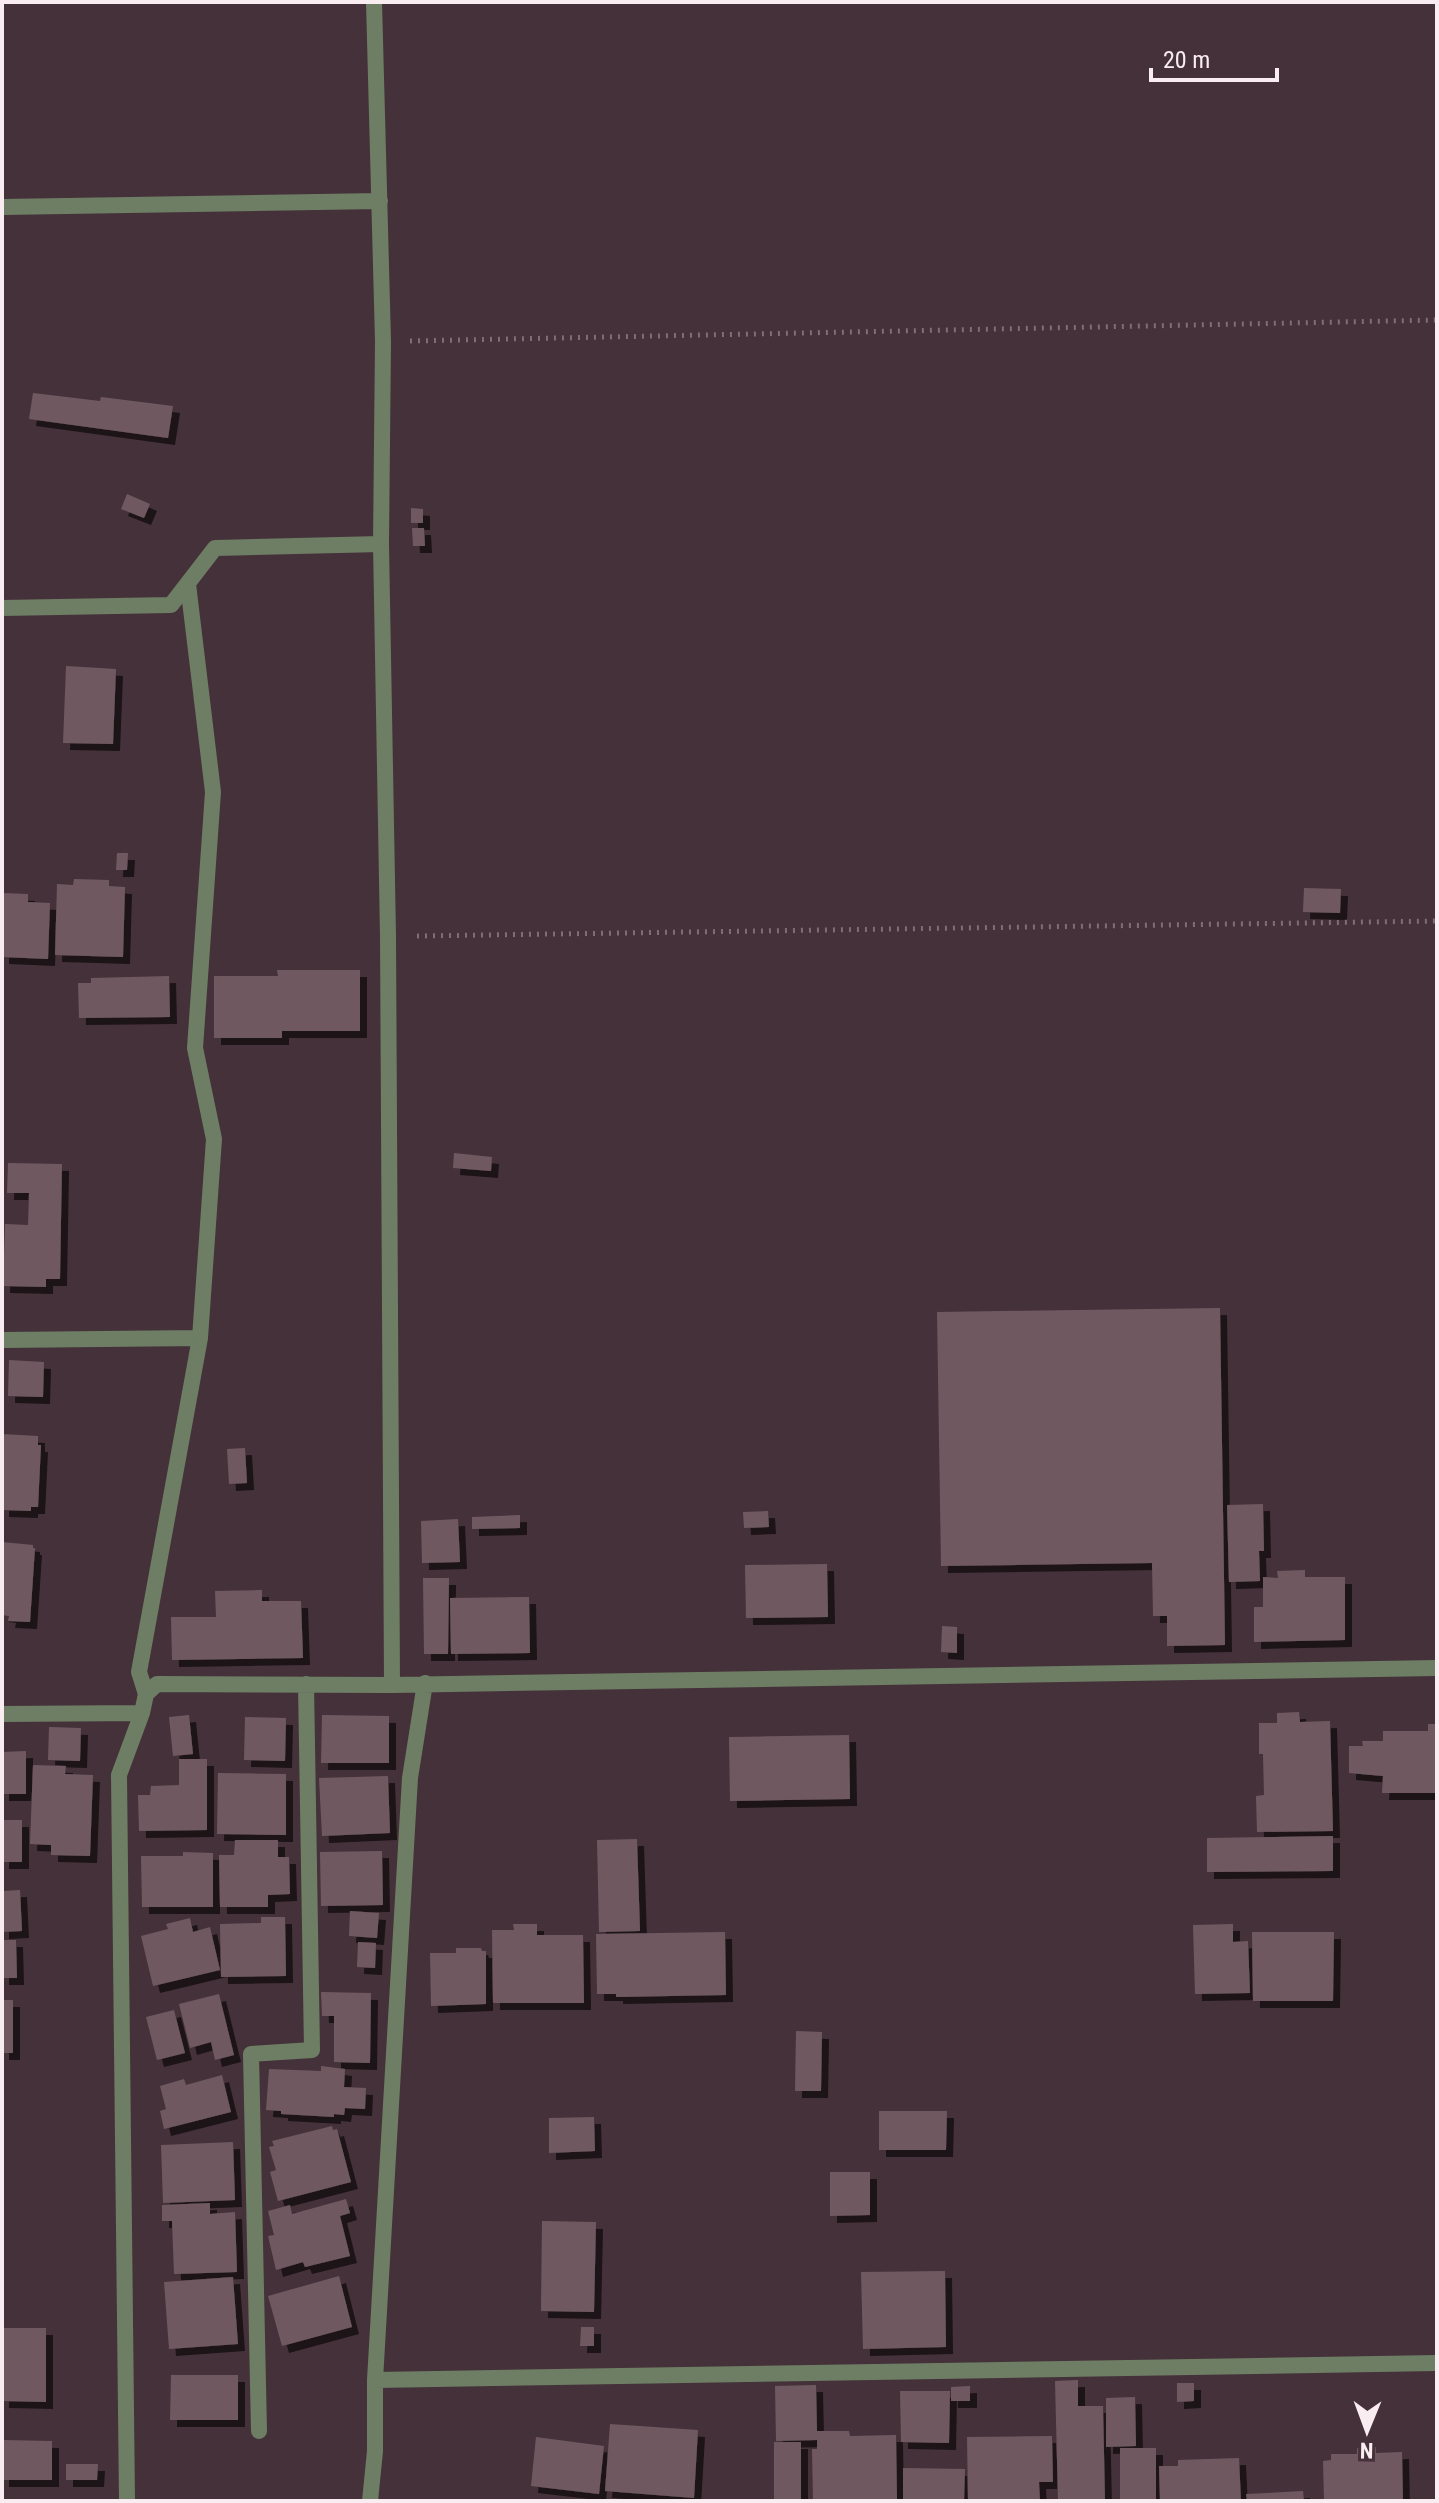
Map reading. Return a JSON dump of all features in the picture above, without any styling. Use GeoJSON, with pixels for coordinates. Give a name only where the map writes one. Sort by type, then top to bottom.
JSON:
{"type":"FeatureCollection","features":[{"type":"Feature","properties":{"kind":"street"},"geometry":{"type":"LineString","coordinates":[[374,2],[383,341],[381,544],[388,936],[392,1685]]}},
{"type":"Feature","properties":{"kind":"street"},"geometry":{"type":"LineString","coordinates":[[2,207],[380,201]]}},
{"type":"Feature","properties":{"kind":"street"},"geometry":{"type":"LineString","coordinates":[[2,608],[171,605],[215,548],[381,544]]}},
{"type":"Feature","properties":{"kind":"street"},"geometry":{"type":"LineString","coordinates":[[127,2501],[119,1775],[146,1694],[139,1672],[200,1338],[214,1139],[195,1048],[213,792],[188,584]]}},
{"type":"Feature","properties":{"kind":"street"},"geometry":{"type":"LineString","coordinates":[[2,1340],[200,1338]]}},
{"type":"Feature","properties":{"kind":"street"},"geometry":{"type":"LineString","coordinates":[[146,1694],[157,1684],[392,1685],[1437,1668]]}},
{"type":"Feature","properties":{"kind":"street"},"geometry":{"type":"LineString","coordinates":[[370,2501],[410,1778],[425,1683]]}},
{"type":"Feature","properties":{"kind":"street"},"geometry":{"type":"LineString","coordinates":[[259,2431],[251,2054],[312,2050],[306,1684]]}},
{"type":"Feature","properties":{"kind":"street"},"geometry":{"type":"LineString","coordinates":[[2,1714],[142,1713]]}},
{"type":"Feature","properties":{"kind":"street"},"geometry":{"type":"LineString","coordinates":[[375,2380],[1437,2363]]}},
{"type":"Feature","properties":{"kind":"path"},"geometry":{"type":"LineString","coordinates":[[383,341],[1437,320]]}},
{"type":"Feature","properties":{"kind":"path"},"geometry":{"type":"LineString","coordinates":[[388,936],[1437,921]]}},
{"type":"Feature","properties":{"kind":"building"},"geometry":{"type":"Polygon","coordinates":[[[33,393],[173,406],[168,438],[29,419],[33,393]]]}},
{"type":"Feature","properties":{"kind":"building"},"geometry":{"type":"Polygon","coordinates":[[[127,494],[150,504],[144,518],[121,509],[127,494]]]}},
{"type":"Feature","properties":{"kind":"building"},"geometry":{"type":"Polygon","coordinates":[[[411,508],[423,509],[423,523],[411,523],[411,508]]]}},
{"type":"Feature","properties":{"kind":"building"},"geometry":{"type":"Polygon","coordinates":[[[412,528],[424,528],[425,546],[413,546],[412,528]]]}},
{"type":"Feature","properties":{"kind":"building"},"geometry":{"type":"Polygon","coordinates":[[[66,666],[116,669],[113,744],[63,743],[66,666]]]}},
{"type":"Feature","properties":{"kind":"building"},"geometry":{"type":"Polygon","coordinates":[[[117,853],[128,853],[127,870],[116,870],[117,853]]]}},
{"type":"Feature","properties":{"kind":"building"},"geometry":{"type":"Polygon","coordinates":[[[74,879],[109,880],[109,886],[125,887],[123,957],[55,955],[57,884],[73,885],[74,879]]]}},
{"type":"Feature","properties":{"kind":"building"},"geometry":{"type":"Polygon","coordinates":[[[1304,888],[1341,889],[1340,913],[1303,912],[1304,888]]]}},
{"type":"Feature","properties":{"kind":"building"},"geometry":{"type":"Polygon","coordinates":[[[2,893],[28,894],[28,902],[50,903],[48,959],[2,957],[2,893]]]}},
{"type":"Feature","properties":{"kind":"building"},"geometry":{"type":"Polygon","coordinates":[[[277,970],[360,970],[360,1031],[282,1031],[282,1038],[214,1038],[214,976],[278,976],[277,970]]]}},
{"type":"Feature","properties":{"kind":"building"},"geometry":{"type":"Polygon","coordinates":[[[169,976],[170,1017],[79,1018],[78,983],[91,983],[91,978],[169,976]]]}},
{"type":"Feature","properties":{"kind":"building"},"geometry":{"type":"Polygon","coordinates":[[[454,1153],[492,1157],[491,1171],[453,1168],[454,1153]]]}},
{"type":"Feature","properties":{"kind":"building"},"geometry":{"type":"Polygon","coordinates":[[[8,1163],[62,1164],[60,1279],[46,1279],[46,1287],[3,1286],[5,1224],[28,1225],[29,1193],[7,1193],[8,1163]]]}},
{"type":"Feature","properties":{"kind":"building"},"geometry":{"type":"Polygon","coordinates":[[[1220,1308],[1225,1645],[1167,1646],[1167,1616],[1153,1616],[1152,1563],[941,1566],[937,1312],[1220,1308]]]}},
{"type":"Feature","properties":{"kind":"building"},"geometry":{"type":"Polygon","coordinates":[[[9,1360],[44,1362],[43,1397],[8,1396],[9,1360]]]}},
{"type":"Feature","properties":{"kind":"building"},"geometry":{"type":"Polygon","coordinates":[[[2,1434],[38,1436],[38,1445],[41,1445],[38,1507],[31,1507],[31,1511],[2,1510],[2,1434]]]}},
{"type":"Feature","properties":{"kind":"building"},"geometry":{"type":"Polygon","coordinates":[[[245,1448],[247,1483],[229,1484],[227,1449],[245,1448]]]}},
{"type":"Feature","properties":{"kind":"building"},"geometry":{"type":"Polygon","coordinates":[[[1263,1504],[1264,1551],[1259,1551],[1260,1581],[1229,1582],[1227,1505],[1263,1504]]]}},
{"type":"Feature","properties":{"kind":"building"},"geometry":{"type":"Polygon","coordinates":[[[768,1511],[769,1527],[744,1528],[743,1512],[768,1511]]]}},
{"type":"Feature","properties":{"kind":"building"},"geometry":{"type":"Polygon","coordinates":[[[520,1515],[520,1528],[472,1529],[472,1517],[520,1515]]]}},
{"type":"Feature","properties":{"kind":"building"},"geometry":{"type":"Polygon","coordinates":[[[458,1519],[460,1562],[422,1563],[421,1521],[458,1519]]]}},
{"type":"Feature","properties":{"kind":"building"},"geometry":{"type":"Polygon","coordinates":[[[2,1542],[33,1545],[35,1548],[30,1622],[8,1621],[9,1616],[2,1615],[2,1542]]]}},
{"type":"Feature","properties":{"kind":"building"},"geometry":{"type":"Polygon","coordinates":[[[827,1564],[828,1617],[746,1618],[745,1565],[827,1564]]]}},
{"type":"Feature","properties":{"kind":"building"},"geometry":{"type":"Polygon","coordinates":[[[1305,1570],[1305,1577],[1345,1577],[1345,1640],[1254,1642],[1254,1607],[1263,1607],[1263,1577],[1278,1578],[1277,1571],[1305,1570]]]}},
{"type":"Feature","properties":{"kind":"building"},"geometry":{"type":"Polygon","coordinates":[[[423,1578],[449,1578],[448,1654],[424,1654],[423,1578]]]}},
{"type":"Feature","properties":{"kind":"building"},"geometry":{"type":"Polygon","coordinates":[[[262,1590],[262,1601],[301,1601],[303,1658],[172,1660],[171,1617],[216,1617],[215,1591],[262,1590]]]}},
{"type":"Feature","properties":{"kind":"building"},"geometry":{"type":"Polygon","coordinates":[[[529,1597],[530,1653],[451,1654],[450,1598],[529,1597]]]}},
{"type":"Feature","properties":{"kind":"building"},"geometry":{"type":"Polygon","coordinates":[[[942,1626],[957,1627],[957,1653],[941,1652],[942,1626]]]}},
{"type":"Feature","properties":{"kind":"building"},"geometry":{"type":"Polygon","coordinates":[[[1299,1712],[1300,1722],[1330,1721],[1333,1831],[1257,1832],[1256,1796],[1264,1795],[1259,1723],[1277,1723],[1277,1713],[1299,1712]]]}},
{"type":"Feature","properties":{"kind":"building"},"geometry":{"type":"Polygon","coordinates":[[[189,1715],[193,1754],[173,1756],[169,1717],[189,1715]]]}},
{"type":"Feature","properties":{"kind":"building"},"geometry":{"type":"Polygon","coordinates":[[[322,1715],[389,1716],[389,1763],[321,1763],[322,1715]]]}},
{"type":"Feature","properties":{"kind":"building"},"geometry":{"type":"Polygon","coordinates":[[[245,1717],[286,1718],[285,1761],[244,1760],[245,1717]]]}},
{"type":"Feature","properties":{"kind":"building"},"geometry":{"type":"Polygon","coordinates":[[[1428,1724],[1437,1724],[1437,1793],[1382,1793],[1383,1776],[1349,1773],[1349,1746],[1363,1746],[1362,1741],[1383,1741],[1383,1731],[1428,1731],[1428,1724]]]}},
{"type":"Feature","properties":{"kind":"building"},"geometry":{"type":"Polygon","coordinates":[[[49,1727],[81,1728],[80,1761],[48,1760],[49,1727]]]}},
{"type":"Feature","properties":{"kind":"building"},"geometry":{"type":"Polygon","coordinates":[[[849,1735],[850,1799],[730,1801],[729,1737],[849,1735]]]}},
{"type":"Feature","properties":{"kind":"building"},"geometry":{"type":"Polygon","coordinates":[[[26,1751],[26,1794],[2,1794],[2,1752],[26,1751]]]}},
{"type":"Feature","properties":{"kind":"building"},"geometry":{"type":"Polygon","coordinates":[[[179,1759],[207,1759],[207,1830],[139,1831],[138,1795],[150,1795],[151,1786],[179,1785],[179,1759]]]}},
{"type":"Feature","properties":{"kind":"building"},"geometry":{"type":"Polygon","coordinates":[[[33,1765],[66,1766],[65,1774],[93,1775],[90,1856],[51,1855],[51,1845],[30,1844],[33,1765]]]}},
{"type":"Feature","properties":{"kind":"building"},"geometry":{"type":"Polygon","coordinates":[[[218,1773],[286,1774],[286,1835],[217,1834],[218,1773]]]}},
{"type":"Feature","properties":{"kind":"building"},"geometry":{"type":"Polygon","coordinates":[[[388,1776],[390,1833],[322,1836],[319,1778],[388,1776]]]}},
{"type":"Feature","properties":{"kind":"building"},"geometry":{"type":"Polygon","coordinates":[[[2,1820],[22,1820],[22,1862],[2,1862],[2,1820]]]}},
{"type":"Feature","properties":{"kind":"building"},"geometry":{"type":"Polygon","coordinates":[[[1333,1836],[1333,1871],[1207,1872],[1207,1838],[1333,1836]]]}},
{"type":"Feature","properties":{"kind":"building"},"geometry":{"type":"Polygon","coordinates":[[[637,1839],[640,1931],[599,1932],[597,1840],[637,1839]]]}},
{"type":"Feature","properties":{"kind":"building"},"geometry":{"type":"Polygon","coordinates":[[[235,1840],[278,1840],[278,1857],[289,1857],[290,1894],[268,1895],[268,1907],[220,1907],[219,1855],[234,1855],[235,1840]]]}},
{"type":"Feature","properties":{"kind":"building"},"geometry":{"type":"Polygon","coordinates":[[[382,1851],[383,1905],[321,1906],[320,1852],[382,1851]]]}},
{"type":"Feature","properties":{"kind":"building"},"geometry":{"type":"Polygon","coordinates":[[[183,1852],[213,1853],[213,1907],[142,1907],[141,1856],[183,1856],[183,1852]]]}},
{"type":"Feature","properties":{"kind":"building"},"geometry":{"type":"Polygon","coordinates":[[[20,1890],[22,1931],[2,1932],[2,1891],[20,1890]]]}},
{"type":"Feature","properties":{"kind":"building"},"geometry":{"type":"Polygon","coordinates":[[[350,1911],[379,1913],[377,1938],[349,1936],[350,1911]]]}},
{"type":"Feature","properties":{"kind":"building"},"geometry":{"type":"Polygon","coordinates":[[[261,1917],[285,1917],[286,1976],[221,1977],[220,1924],[261,1923],[261,1917]]]}},
{"type":"Feature","properties":{"kind":"building"},"geometry":{"type":"Polygon","coordinates":[[[190,1918],[193,1932],[210,1927],[220,1970],[153,1986],[141,1936],[168,1929],[166,1924],[190,1918]]]}},
{"type":"Feature","properties":{"kind":"building"},"geometry":{"type":"Polygon","coordinates":[[[513,1924],[537,1924],[537,1935],[583,1935],[584,2003],[493,2003],[492,1930],[514,1930],[513,1924]]]}},
{"type":"Feature","properties":{"kind":"building"},"geometry":{"type":"Polygon","coordinates":[[[1233,1924],[1233,1942],[1248,1941],[1250,1993],[1195,1994],[1193,1925],[1233,1924]]]}},
{"type":"Feature","properties":{"kind":"building"},"geometry":{"type":"Polygon","coordinates":[[[725,1932],[726,1995],[616,1997],[616,1994],[597,1994],[596,1934],[725,1932]]]}},
{"type":"Feature","properties":{"kind":"building"},"geometry":{"type":"Polygon","coordinates":[[[1252,1932],[1334,1932],[1333,2001],[1253,2001],[1252,1932]]]}},
{"type":"Feature","properties":{"kind":"building"},"geometry":{"type":"Polygon","coordinates":[[[2,1940],[16,1940],[17,1978],[2,1978],[2,1940]]]}},
{"type":"Feature","properties":{"kind":"building"},"geometry":{"type":"Polygon","coordinates":[[[358,1942],[376,1943],[375,1968],[357,1967],[358,1942]]]}},
{"type":"Feature","properties":{"kind":"building"},"geometry":{"type":"Polygon","coordinates":[[[456,1948],[481,1948],[486,1951],[486,2004],[431,2006],[430,1953],[456,1953],[456,1948]]]}},
{"type":"Feature","properties":{"kind":"building"},"geometry":{"type":"Polygon","coordinates":[[[321,1992],[371,1993],[370,2063],[334,2062],[334,2016],[322,2016],[321,1992]]]}},
{"type":"Feature","properties":{"kind":"building"},"geometry":{"type":"Polygon","coordinates":[[[219,1994],[234,2055],[215,2060],[211,2042],[190,2048],[179,2004],[219,1994]]]}},
{"type":"Feature","properties":{"kind":"building"},"geometry":{"type":"Polygon","coordinates":[[[2,2000],[13,2000],[13,2053],[2,2053],[2,2000]]]}},
{"type":"Feature","properties":{"kind":"building"},"geometry":{"type":"Polygon","coordinates":[[[174,2010],[185,2053],[157,2060],[146,2017],[174,2010]]]}},
{"type":"Feature","properties":{"kind":"building"},"geometry":{"type":"Polygon","coordinates":[[[796,2031],[822,2032],[821,2091],[795,2091],[796,2031]]]}},
{"type":"Feature","properties":{"kind":"building"},"geometry":{"type":"Polygon","coordinates":[[[321,2066],[345,2069],[344,2087],[366,2088],[365,2109],[345,2108],[344,2115],[334,2114],[334,2117],[281,2114],[281,2111],[266,2110],[269,2069],[321,2071],[321,2066]]]}},
{"type":"Feature","properties":{"kind":"building"},"geometry":{"type":"Polygon","coordinates":[[[222,2075],[231,2112],[164,2129],[160,2111],[166,2109],[160,2086],[184,2079],[186,2085],[222,2075]]]}},
{"type":"Feature","properties":{"kind":"building"},"geometry":{"type":"Polygon","coordinates":[[[879,2111],[947,2111],[946,2150],[879,2150],[879,2111]]]}},
{"type":"Feature","properties":{"kind":"building"},"geometry":{"type":"Polygon","coordinates":[[[594,2117],[595,2151],[549,2153],[549,2118],[594,2117]]]}},
{"type":"Feature","properties":{"kind":"building"},"geometry":{"type":"Polygon","coordinates":[[[332,2126],[333,2130],[337,2129],[351,2182],[278,2201],[270,2172],[276,2170],[269,2147],[274,2146],[272,2141],[332,2126]]]}},
{"type":"Feature","properties":{"kind":"building"},"geometry":{"type":"Polygon","coordinates":[[[233,2142],[235,2200],[163,2203],[161,2145],[233,2142]]]}},
{"type":"Feature","properties":{"kind":"building"},"geometry":{"type":"Polygon","coordinates":[[[830,2172],[870,2172],[870,2215],[830,2216],[830,2172]]]}},
{"type":"Feature","properties":{"kind":"building"},"geometry":{"type":"Polygon","coordinates":[[[346,2199],[350,2213],[340,2216],[350,2256],[305,2267],[303,2262],[276,2270],[268,2236],[274,2235],[268,2211],[290,2205],[292,2214],[346,2199]]]}},
{"type":"Feature","properties":{"kind":"building"},"geometry":{"type":"Polygon","coordinates":[[[210,2203],[210,2214],[235,2212],[237,2272],[174,2274],[172,2221],[162,2221],[162,2205],[210,2203]]]}},
{"type":"Feature","properties":{"kind":"building"},"geometry":{"type":"Polygon","coordinates":[[[542,2221],[596,2222],[594,2312],[541,2311],[542,2221]]]}},
{"type":"Feature","properties":{"kind":"building"},"geometry":{"type":"Polygon","coordinates":[[[945,2271],[946,2347],[863,2349],[861,2272],[945,2271]]]}},
{"type":"Feature","properties":{"kind":"building"},"geometry":{"type":"Polygon","coordinates":[[[339,2276],[352,2327],[282,2346],[268,2296],[339,2276]]]}},
{"type":"Feature","properties":{"kind":"building"},"geometry":{"type":"Polygon","coordinates":[[[233,2277],[238,2344],[169,2349],[164,2282],[233,2277]]]}},
{"type":"Feature","properties":{"kind":"building"},"geometry":{"type":"Polygon","coordinates":[[[581,2327],[594,2327],[594,2346],[580,2346],[581,2327]]]}},
{"type":"Feature","properties":{"kind":"building"},"geometry":{"type":"Polygon","coordinates":[[[2,2328],[46,2328],[46,2402],[2,2401],[2,2328]]]}},
{"type":"Feature","properties":{"kind":"building"},"geometry":{"type":"Polygon","coordinates":[[[171,2375],[238,2375],[238,2420],[170,2420],[171,2375]]]}},
{"type":"Feature","properties":{"kind":"building"},"geometry":{"type":"Polygon","coordinates":[[[1078,2380],[1078,2406],[1103,2406],[1105,2501],[1058,2501],[1055,2381],[1078,2380]]]}},
{"type":"Feature","properties":{"kind":"building"},"geometry":{"type":"Polygon","coordinates":[[[1177,2383],[1194,2383],[1194,2401],[1177,2402],[1177,2383]]]}},
{"type":"Feature","properties":{"kind":"building"},"geometry":{"type":"Polygon","coordinates":[[[816,2385],[817,2431],[849,2431],[850,2436],[896,2435],[897,2500],[813,2501],[812,2449],[817,2449],[817,2440],[776,2441],[775,2386],[816,2385]]]}},
{"type":"Feature","properties":{"kind":"building"},"geometry":{"type":"Polygon","coordinates":[[[970,2386],[970,2401],[951,2401],[951,2387],[970,2386]]]}},
{"type":"Feature","properties":{"kind":"building"},"geometry":{"type":"Polygon","coordinates":[[[900,2391],[950,2391],[949,2443],[901,2442],[900,2391]]]}},
{"type":"Feature","properties":{"kind":"building"},"geometry":{"type":"Polygon","coordinates":[[[1135,2397],[1136,2446],[1106,2447],[1106,2398],[1135,2397]]]}},
{"type":"Feature","properties":{"kind":"building"},"geometry":{"type":"Polygon","coordinates":[[[610,2424],[698,2430],[694,2498],[605,2491],[610,2424]]]}},
{"type":"Feature","properties":{"kind":"building"},"geometry":{"type":"Polygon","coordinates":[[[1052,2436],[1053,2482],[1039,2482],[1040,2501],[968,2501],[967,2437],[1052,2436]]]}},
{"type":"Feature","properties":{"kind":"building"},"geometry":{"type":"Polygon","coordinates":[[[536,2437],[604,2446],[599,2494],[531,2486],[536,2437]]]}},
{"type":"Feature","properties":{"kind":"building"},"geometry":{"type":"Polygon","coordinates":[[[2,2440],[52,2441],[52,2480],[2,2480],[2,2440]]]}},
{"type":"Feature","properties":{"kind":"building"},"geometry":{"type":"Polygon","coordinates":[[[774,2442],[801,2442],[801,2501],[774,2501],[774,2442]]]}},
{"type":"Feature","properties":{"kind":"building"},"geometry":{"type":"Polygon","coordinates":[[[1376,2447],[1376,2453],[1402,2452],[1403,2501],[1324,2501],[1323,2461],[1331,2460],[1331,2454],[1357,2454],[1357,2448],[1376,2447]]]}},
{"type":"Feature","properties":{"kind":"building"},"geometry":{"type":"Polygon","coordinates":[[[1120,2448],[1156,2448],[1156,2501],[1120,2501],[1120,2448]]]}},
{"type":"Feature","properties":{"kind":"building"},"geometry":{"type":"Polygon","coordinates":[[[1239,2458],[1241,2501],[1160,2501],[1159,2466],[1178,2466],[1178,2460],[1239,2458]]]}},
{"type":"Feature","properties":{"kind":"building"},"geometry":{"type":"Polygon","coordinates":[[[66,2464],[98,2464],[97,2480],[66,2480],[66,2464]]]}},
{"type":"Feature","properties":{"kind":"building"},"geometry":{"type":"Polygon","coordinates":[[[903,2468],[965,2469],[964,2501],[903,2501],[903,2468]]]}},
{"type":"Feature","properties":{"kind":"building"},"geometry":{"type":"Polygon","coordinates":[[[1303,2491],[1304,2501],[1247,2501],[1246,2494],[1303,2491]]]}}]}
